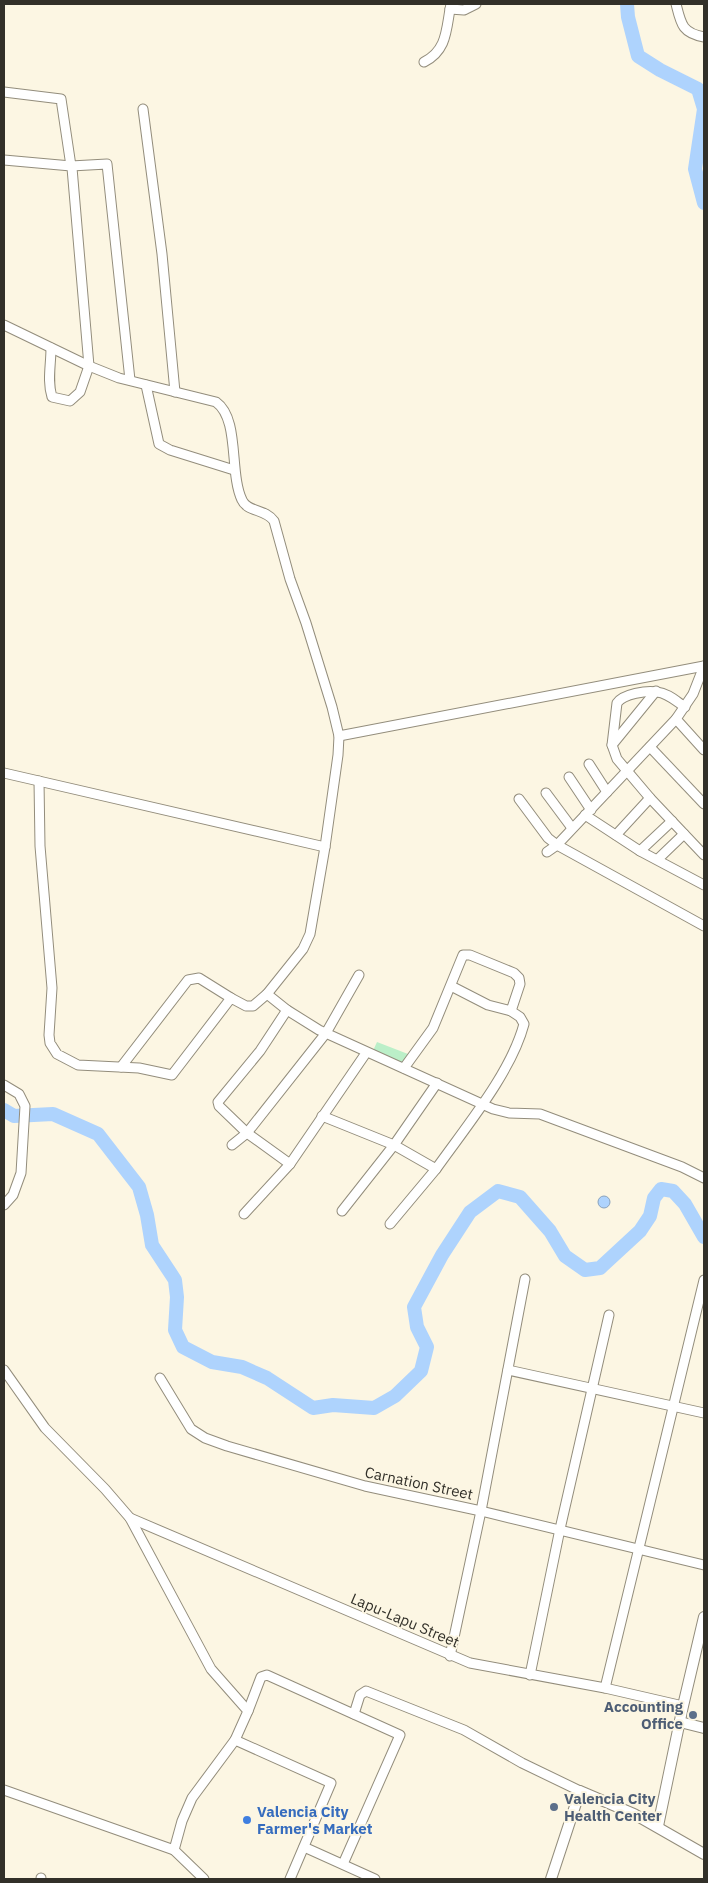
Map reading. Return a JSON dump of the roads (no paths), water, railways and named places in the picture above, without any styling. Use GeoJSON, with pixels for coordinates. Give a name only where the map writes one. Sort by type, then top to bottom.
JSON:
{"type":"FeatureCollection","features":[{"type":"Feature","properties":{"kind":"street"},"geometry":{"type":"LineString","coordinates":[[424,62],[436,56],[442,48],[451,7],[464,10],[476,4]]}},
{"type":"Feature","properties":{"kind":"street"},"geometry":{"type":"LineString","coordinates":[[676,4],[680,20],[689,34],[704,37]]}},
{"type":"Feature","properties":{"kind":"street"},"geometry":{"type":"LineString","coordinates":[[4,92],[61,99],[71,166],[89,366],[80,392],[70,401],[52,397],[48,384],[51,370],[51,348]]}},
{"type":"Feature","properties":{"kind":"street"},"geometry":{"type":"LineString","coordinates":[[143,109],[162,254],[175,392]]}},
{"type":"Feature","properties":{"kind":"street"},"geometry":{"type":"LineString","coordinates":[[4,160],[71,166],[107,164],[130,380]]}},
{"type":"Feature","properties":{"kind":"street"},"geometry":{"type":"LineString","coordinates":[[4,325],[89,366],[130,380],[216,402],[223,406],[229,424],[234,470],[243,503],[267,513],[274,521],[339,736],[325,847],[310,934],[303,949],[267,994],[250,1007],[231,998],[199,978],[188,980],[121,1067]]}},
{"type":"Feature","properties":{"kind":"street"},"geometry":{"type":"LineString","coordinates":[[146,384],[159,444],[170,450],[234,470]]}},
{"type":"Feature","properties":{"kind":"street"},"geometry":{"type":"LineString","coordinates":[[339,736],[704,666]]}},
{"type":"Feature","properties":{"kind":"street"},"geometry":{"type":"LineString","coordinates":[[547,852],[557,845],[676,719],[693,694],[704,666]]}},
{"type":"Feature","properties":{"kind":"street"},"geometry":{"type":"LineString","coordinates":[[685,707],[656,691],[628,696],[619,700],[612,745],[617,759],[650,798],[704,855]]}},
{"type":"Feature","properties":{"kind":"street"},"geometry":{"type":"LineString","coordinates":[[612,745],[656,691]]}},
{"type":"Feature","properties":{"kind":"street"},"geometry":{"type":"LineString","coordinates":[[676,719],[704,750]]}},
{"type":"Feature","properties":{"kind":"street"},"geometry":{"type":"LineString","coordinates":[[650,746],[704,804]]}},
{"type":"Feature","properties":{"kind":"street"},"geometry":{"type":"LineString","coordinates":[[590,764],[607,792]]}},
{"type":"Feature","properties":{"kind":"street"},"geometry":{"type":"LineString","coordinates":[[4,773],[325,847]]}},
{"type":"Feature","properties":{"kind":"street"},"geometry":{"type":"LineString","coordinates":[[569,777],[588,812],[616,835],[640,851],[704,885]]}},
{"type":"Feature","properties":{"kind":"street"},"geometry":{"type":"LineString","coordinates":[[39,781],[40,846],[52,988],[49,1034],[50,1044],[57,1054],[78,1065],[139,1068],[172,1075],[231,998]]}},
{"type":"Feature","properties":{"kind":"street"},"geometry":{"type":"LineString","coordinates":[[546,793],[572,828]]}},
{"type":"Feature","properties":{"kind":"street"},"geometry":{"type":"LineString","coordinates":[[616,835],[650,798]]}},
{"type":"Feature","properties":{"kind":"street"},"geometry":{"type":"LineString","coordinates":[[519,799],[548,838],[557,845],[704,926]]}},
{"type":"Feature","properties":{"kind":"street"},"geometry":{"type":"LineString","coordinates":[[640,851],[672,821]]}},
{"type":"Feature","properties":{"kind":"street"},"geometry":{"type":"LineString","coordinates":[[658,859],[684,834]]}},
{"type":"Feature","properties":{"kind":"street"},"geometry":{"type":"LineString","coordinates":[[404,1068],[433,1028],[462,957],[467,954],[514,973],[519,978],[520,984],[511,1011]]}},
{"type":"Feature","properties":{"kind":"street"},"geometry":{"type":"LineString","coordinates":[[232,1145],[247,1133],[326,1033],[359,975]]}},
{"type":"Feature","properties":{"kind":"street"},"geometry":{"type":"LineString","coordinates":[[390,1224],[436,1170],[481,1104],[510,1059],[523,1028],[523,1022],[511,1011],[488,1005],[451,986]]}},
{"type":"Feature","properties":{"kind":"street"},"geometry":{"type":"LineString","coordinates":[[267,994],[287,1010],[326,1033],[366,1053],[404,1068],[481,1104],[510,1113],[540,1114],[682,1167],[704,1178]]}},
{"type":"Feature","properties":{"kind":"street"},"geometry":{"type":"LineString","coordinates":[[287,1010],[260,1051],[218,1102],[219,1106],[247,1133],[290,1164]]}},
{"type":"Feature","properties":{"kind":"street"},"geometry":{"type":"LineString","coordinates":[[244,1214],[290,1164],[366,1053]]}},
{"type":"Feature","properties":{"kind":"street"},"geometry":{"type":"LineString","coordinates":[[342,1211],[394,1145],[437,1083]]}},
{"type":"Feature","properties":{"kind":"street"},"geometry":{"type":"LineString","coordinates":[[4,1085],[19,1094],[26,1106],[21,1173],[13,1195],[4,1206]]}},
{"type":"Feature","properties":{"kind":"street"},"geometry":{"type":"LineString","coordinates":[[322,1116],[394,1145],[436,1170]]}},
{"type":"Feature","properties":{"kind":"street"},"geometry":{"type":"LineString","coordinates":[[450,1656],[481,1511],[525,1279]]}},
{"type":"Feature","properties":{"kind":"street"},"geometry":{"type":"LineString","coordinates":[[605,1688],[704,1280]]}},
{"type":"Feature","properties":{"kind":"street"},"geometry":{"type":"LineString","coordinates":[[530,1675],[560,1529],[609,1315]]}},
{"type":"Feature","properties":{"kind":"street"},"geometry":{"type":"LineString","coordinates":[[4,1370],[45,1428],[105,1489],[130,1518],[211,1668],[248,1711]]}},
{"type":"Feature","properties":{"kind":"street"},"geometry":{"type":"LineString","coordinates":[[508,1370],[675,1405],[704,1413]]}},
{"type":"Feature","properties":{"kind":"street","name":"Carnation Street"},"geometry":{"type":"LineString","coordinates":[[160,1378],[191,1429],[205,1438],[365,1486],[560,1529],[704,1565]]}},
{"type":"Feature","properties":{"kind":"street","name":"Lapu-Lapu Street"},"geometry":{"type":"LineString","coordinates":[[130,1518],[450,1656],[479,1666],[605,1688],[682,1706]]}},
{"type":"Feature","properties":{"kind":"street"},"geometry":{"type":"LineString","coordinates":[[658,1826],[682,1706],[704,1617]]}},
{"type":"Feature","properties":{"kind":"street"},"geometry":{"type":"LineString","coordinates":[[174,1850],[182,1822],[192,1798],[234,1740],[261,1677],[267,1675],[399,1734],[401,1738],[370,1800],[343,1864]]}},
{"type":"Feature","properties":{"kind":"street"},"geometry":{"type":"LineString","coordinates":[[354,1714],[360,1695],[366,1691],[446,1722],[498,1750],[658,1826],[704,1854]]}},
{"type":"Feature","properties":{"kind":"street"},"geometry":{"type":"LineString","coordinates":[[680,1722],[704,1728]]}},
{"type":"Feature","properties":{"kind":"street"},"geometry":{"type":"LineString","coordinates":[[234,1740],[331,1782],[290,1879]]}},
{"type":"Feature","properties":{"kind":"street"},"geometry":{"type":"LineString","coordinates":[[4,1790],[174,1850],[204,1879]]}},
{"type":"Feature","properties":{"kind":"street"},"geometry":{"type":"LineString","coordinates":[[550,1879],[580,1790]]}},
{"type":"Feature","properties":{"kind":"street"},"geometry":{"type":"LineString","coordinates":[[304,1847],[375,1879]]}},
{"type":"Feature","properties":{"kind":"water"},"geometry":{"type":"Polygon","coordinates":[[[602,1196],[606,1196],[610,1202],[606,1208],[602,1208],[598,1204],[598,1200],[602,1196]]]}},
{"type":"Feature","properties":{"kind":"waterway"},"geometry":{"type":"LineString","coordinates":[[627,4],[628,17],[638,56],[660,70],[698,89],[704,109],[695,169],[704,203]]}},
{"type":"Feature","properties":{"kind":"waterway"},"geometry":{"type":"LineString","coordinates":[[4,1110],[14,1116],[53,1114],[98,1134],[139,1187],[147,1215],[152,1245],[175,1280],[177,1297],[175,1330],[183,1347],[212,1362],[242,1367],[267,1378],[313,1408],[333,1405],[374,1408],[395,1396],[421,1371],[427,1347],[417,1327],[414,1307],[442,1255],[470,1212],[498,1191],[520,1197],[550,1231],[565,1256],[585,1270],[600,1268],[640,1231],[650,1216],[654,1198],[661,1189],[673,1191],[685,1204],[704,1237]]}},
{"type":"Feature","properties":{"kind":"place","name":"Accounting Office"},"geometry":{"type":"Point","coordinates":[693,1715]}},
{"type":"Feature","properties":{"kind":"place","name":"Valencia City Health Center"},"geometry":{"type":"Point","coordinates":[554,1807]}},
{"type":"Feature","properties":{"kind":"place","name":"Valencia City Farmer's Market"},"geometry":{"type":"Point","coordinates":[247,1820]}}]}
